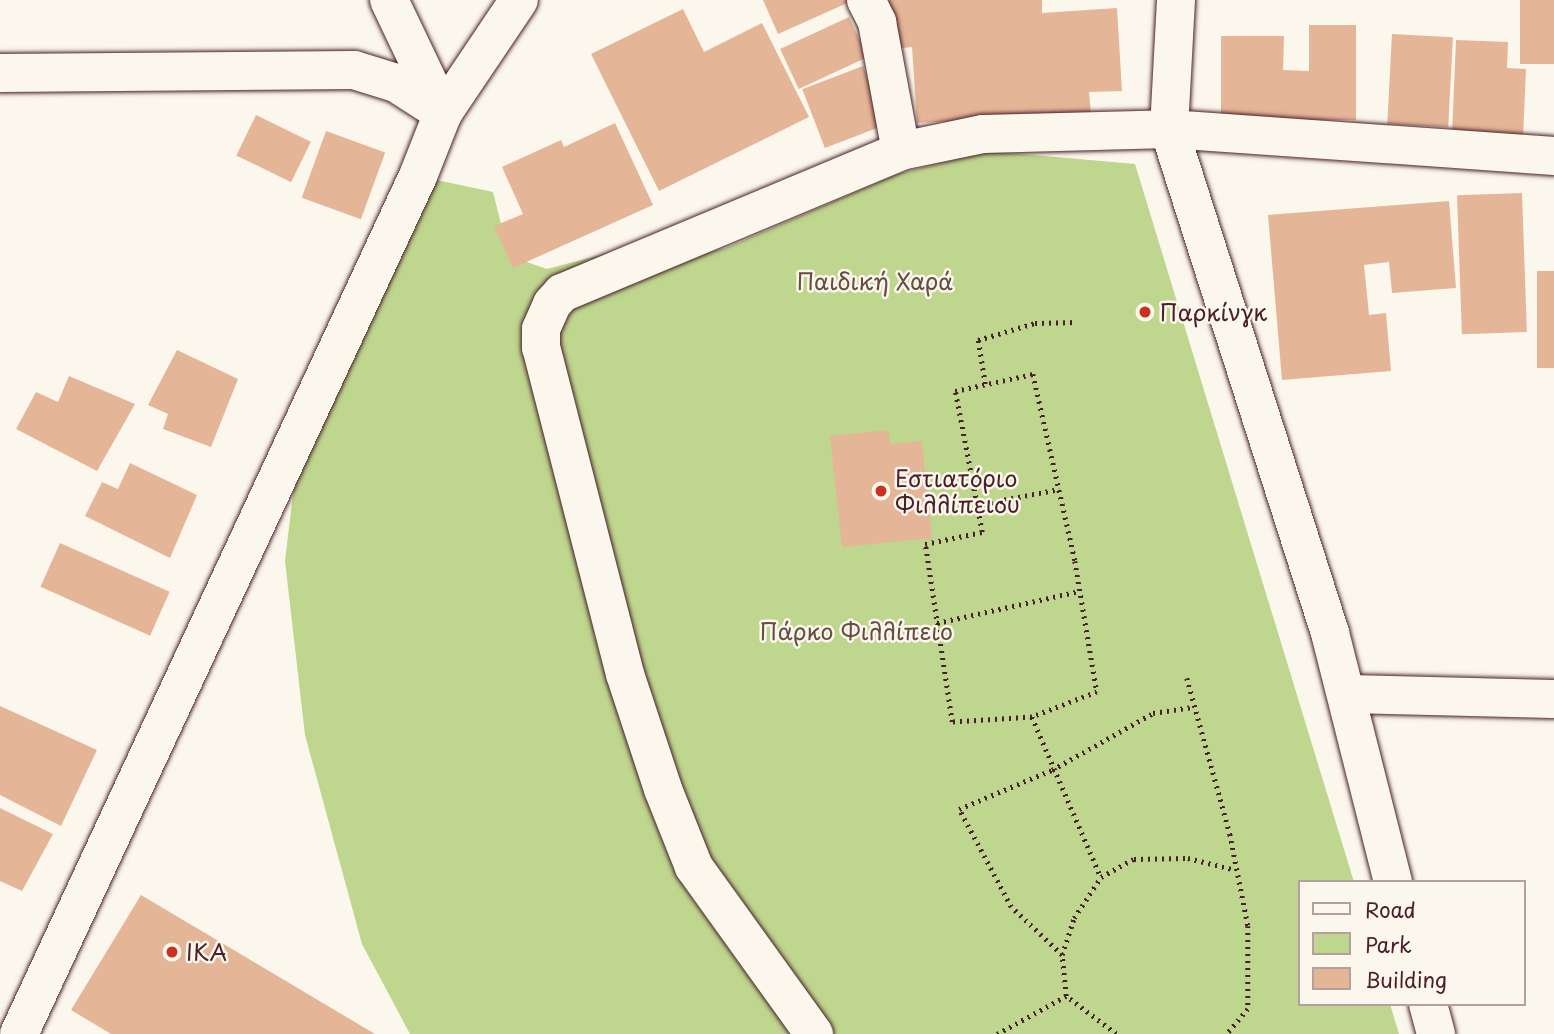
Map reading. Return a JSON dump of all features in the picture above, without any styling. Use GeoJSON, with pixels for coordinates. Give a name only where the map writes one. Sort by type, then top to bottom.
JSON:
{"type":"FeatureCollection","features":[{"type":"Feature","properties":{"kind":"street"},"geometry":{"type":"LineString","coordinates":[[389,0],[443,113]]}},
{"type":"Feature","properties":{"kind":"street"},"geometry":{"type":"LineString","coordinates":[[19,1034],[418,176],[443,113],[519,0]]}},
{"type":"Feature","properties":{"kind":"street"},"geometry":{"type":"LineString","coordinates":[[866,0],[877,22],[901,151]]}},
{"type":"Feature","properties":{"kind":"street"},"geometry":{"type":"LineString","coordinates":[[1176,0],[1169,129],[1348,694],[1393,880]]}},
{"type":"Feature","properties":{"kind":"street"},"geometry":{"type":"LineString","coordinates":[[0,73],[354,70],[376,73],[443,113]]}},
{"type":"Feature","properties":{"kind":"street"},"geometry":{"type":"LineString","coordinates":[[814,1034],[695,867],[663,789],[593,557],[541,348],[541,329],[545,315],[562,293],[901,151],[983,134],[1169,129],[1554,156]]}},
{"type":"Feature","properties":{"kind":"street"},"geometry":{"type":"LineString","coordinates":[[1348,694],[1554,699]]}},
{"type":"Feature","properties":{"kind":"street"},"geometry":{"type":"LineString","coordinates":[[1429,1006],[1436,1034]]}},
{"type":"Feature","properties":{"kind":"path"},"geometry":{"type":"LineString","coordinates":[[985,385],[978,340],[1035,324],[1077,322]]}},
{"type":"Feature","properties":{"kind":"path"},"geometry":{"type":"LineString","coordinates":[[1033,374],[1059,489],[1097,692],[1032,717],[952,722],[925,544],[982,532],[955,391],[1033,374]]}},
{"type":"Feature","properties":{"kind":"path"},"geometry":{"type":"LineString","coordinates":[[977,505],[1059,489]]}},
{"type":"Feature","properties":{"kind":"path"},"geometry":{"type":"LineString","coordinates":[[937,623],[1080,591]]}},
{"type":"Feature","properties":{"kind":"path"},"geometry":{"type":"LineString","coordinates":[[1187,678],[1230,834],[1248,926],[1248,1009],[1227,1034]]}},
{"type":"Feature","properties":{"kind":"path"},"geometry":{"type":"LineString","coordinates":[[1062,955],[1011,907],[958,808],[1052,770],[1153,713],[1193,707]]}},
{"type":"Feature","properties":{"kind":"path"},"geometry":{"type":"LineString","coordinates":[[1032,717],[1052,770],[1101,877]]}},
{"type":"Feature","properties":{"kind":"path"},"geometry":{"type":"LineString","coordinates":[[1116,1034],[1066,996],[1062,955],[1074,918],[1101,877],[1134,859],[1188,858],[1236,870]]}},
{"type":"Feature","properties":{"kind":"path"},"geometry":{"type":"LineString","coordinates":[[998,1034],[1066,996]]}},
{"type":"Feature","properties":{"kind":"green space","name":"Πάρκο Φιλλίπειο"},"geometry":{"type":"Polygon","coordinates":[[[988,151],[1135,164],[1353,880],[1298,880],[1298,1006],[1391,1006],[1399,1034],[410,1034],[362,944],[305,735],[285,561],[301,427],[418,176],[493,192],[509,256],[547,269],[646,243],[680,258],[726,248],[897,174],[988,151]]]}},
{"type":"Feature","properties":{"kind":"building"},"geometry":{"type":"Polygon","coordinates":[[[763,0],[854,0],[778,34],[763,0]]]}},
{"type":"Feature","properties":{"kind":"building"},"geometry":{"type":"Polygon","coordinates":[[[889,0],[1042,0],[1042,13],[1117,8],[1122,91],[1089,92],[1091,114],[917,123],[912,47],[891,49],[889,0]]]}},
{"type":"Feature","properties":{"kind":"building"},"geometry":{"type":"Polygon","coordinates":[[[1520,0],[1554,0],[1554,64],[1520,64],[1520,0]]]}},
{"type":"Feature","properties":{"kind":"building"},"geometry":{"type":"Polygon","coordinates":[[[683,9],[704,52],[762,23],[809,117],[659,191],[591,54],[683,9]]]}},
{"type":"Feature","properties":{"kind":"building"},"geometry":{"type":"Polygon","coordinates":[[[849,17],[868,57],[799,89],[780,49],[849,17]]]}},
{"type":"Feature","properties":{"kind":"building"},"geometry":{"type":"Polygon","coordinates":[[[1309,25],[1356,25],[1356,120],[1221,120],[1221,36],[1284,36],[1283,70],[1309,71],[1309,25]]]}},
{"type":"Feature","properties":{"kind":"building"},"geometry":{"type":"Polygon","coordinates":[[[1392,34],[1453,37],[1448,127],[1387,124],[1392,34]]]}},
{"type":"Feature","properties":{"kind":"building"},"geometry":{"type":"Polygon","coordinates":[[[1456,40],[1508,42],[1507,68],[1526,69],[1523,137],[1452,134],[1456,40]]]}},
{"type":"Feature","properties":{"kind":"building"},"geometry":{"type":"Polygon","coordinates":[[[863,66],[886,125],[825,148],[802,89],[863,66]]]}},
{"type":"Feature","properties":{"kind":"building"},"geometry":{"type":"Polygon","coordinates":[[[256,115],[311,142],[291,182],[236,155],[256,115]]]}},
{"type":"Feature","properties":{"kind":"building"},"geometry":{"type":"Polygon","coordinates":[[[615,123],[653,205],[513,268],[494,226],[523,214],[502,167],[561,140],[564,147],[615,123]]]}},
{"type":"Feature","properties":{"kind":"building"},"geometry":{"type":"Polygon","coordinates":[[[326,131],[385,153],[361,219],[302,198],[326,131]]]}},
{"type":"Feature","properties":{"kind":"building"},"geometry":{"type":"Polygon","coordinates":[[[1522,193],[1527,332],[1462,334],[1457,195],[1522,193]]]}},
{"type":"Feature","properties":{"kind":"building"},"geometry":{"type":"Polygon","coordinates":[[[1449,201],[1456,288],[1392,293],[1389,262],[1364,265],[1369,315],[1386,313],[1391,371],[1282,380],[1268,215],[1449,201]]]}},
{"type":"Feature","properties":{"kind":"building"},"geometry":{"type":"Polygon","coordinates":[[[1537,271],[1554,271],[1554,368],[1537,368],[1537,271]]]}},
{"type":"Feature","properties":{"kind":"building"},"geometry":{"type":"Polygon","coordinates":[[[177,350],[238,379],[211,447],[163,429],[168,414],[148,405],[177,350]]]}},
{"type":"Feature","properties":{"kind":"building"},"geometry":{"type":"Polygon","coordinates":[[[69,376],[135,404],[97,471],[16,429],[36,392],[58,402],[69,376]]]}},
{"type":"Feature","properties":{"kind":"building","name":"Εστιατόριο Φιλλίπειου"},"geometry":{"type":"Polygon","coordinates":[[[889,430],[890,444],[922,441],[932,538],[842,547],[830,436],[889,430]]]}},
{"type":"Feature","properties":{"kind":"building"},"geometry":{"type":"Polygon","coordinates":[[[130,463],[197,495],[170,558],[85,516],[102,482],[118,489],[130,463]]]}},
{"type":"Feature","properties":{"kind":"building"},"geometry":{"type":"Polygon","coordinates":[[[60,543],[170,592],[150,636],[40,587],[60,543]]]}},
{"type":"Feature","properties":{"kind":"building"},"geometry":{"type":"Polygon","coordinates":[[[0,706],[97,750],[61,826],[0,795],[0,706]]]}},
{"type":"Feature","properties":{"kind":"building"},"geometry":{"type":"Polygon","coordinates":[[[0,808],[53,834],[22,891],[0,881],[0,808]]]}},
{"type":"Feature","properties":{"kind":"building","name":"ΙΚΑ"},"geometry":{"type":"Polygon","coordinates":[[[141,895],[375,1034],[111,1034],[71,1010],[141,895]]]}},
{"type":"Feature","properties":{"kind":"place","name":"Παρκίνγκ"},"geometry":{"type":"Point","coordinates":[1145,312]}},
{"type":"Feature","properties":{"kind":"place","name":"Εστιατόριο Φιλλίπειου"},"geometry":{"type":"Point","coordinates":[881,491]}},
{"type":"Feature","properties":{"kind":"place","name":"ΙΚΑ"},"geometry":{"type":"Point","coordinates":[172,952]}},
{"type":"Feature","properties":{"kind":"park label","name":"Παιδική Χαρά"},"geometry":{"type":"Point","coordinates":[875,281]}}]}
